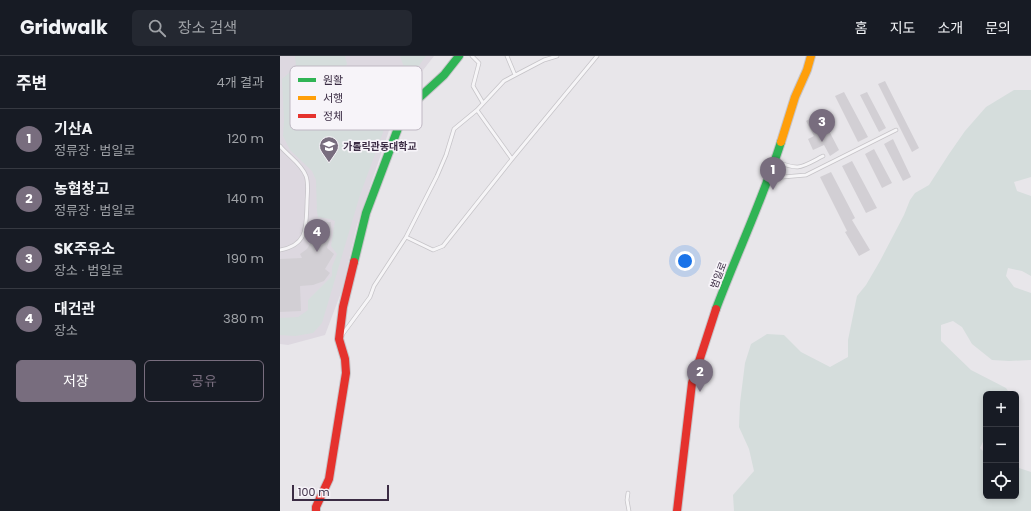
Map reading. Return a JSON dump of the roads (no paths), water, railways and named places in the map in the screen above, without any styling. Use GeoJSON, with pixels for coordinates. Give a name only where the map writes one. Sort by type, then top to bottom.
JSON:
{"type":"FeatureCollection","features":[{"type":"Feature","properties":{"kind":"street"},"geometry":{"type":"LineString","coordinates":[[422,95],[444,75],[459,56]]}},
{"type":"Feature","properties":{"kind":"street","name":"범일로"},"geometry":{"type":"LineString","coordinates":[[677,511],[692,383],[713,316],[734,260],[771,173],[795,97],[812,56]]}},
{"type":"Feature","properties":{"kind":"street"},"geometry":{"type":"LineString","coordinates":[[316,511],[316,507],[329,479],[346,373],[345,359],[339,339],[342,307],[366,213],[397,130]]}},
{"type":"Feature","properties":{"kind":"lane"},"geometry":{"type":"LineString","coordinates":[[472,56],[479,63],[474,86],[483,103]]}},
{"type":"Feature","properties":{"kind":"lane"},"geometry":{"type":"LineString","coordinates":[[507,56],[515,75]]}},
{"type":"Feature","properties":{"kind":"lane"},"geometry":{"type":"LineString","coordinates":[[339,339],[370,297],[374,286],[406,237],[437,176],[446,155],[454,129],[477,110],[504,81],[544,60],[557,56]]}},
{"type":"Feature","properties":{"kind":"lane"},"geometry":{"type":"LineString","coordinates":[[406,237],[433,250],[443,246],[597,56]]}},
{"type":"Feature","properties":{"kind":"lane"},"geometry":{"type":"LineString","coordinates":[[477,110],[512,159]]}},
{"type":"Feature","properties":{"kind":"lane"},"geometry":{"type":"LineString","coordinates":[[771,173],[783,177],[806,175],[896,130]]}},
{"type":"Feature","properties":{"kind":"lane"},"geometry":{"type":"LineString","coordinates":[[280,146],[302,168],[308,182],[306,227],[303,237],[296,245],[280,250]]}},
{"type":"Feature","properties":{"kind":"lane"},"geometry":{"type":"LineString","coordinates":[[775,161],[789,167],[800,168],[823,156]]}},
{"type":"Feature","properties":{"kind":"lane"},"geometry":{"type":"LineString","coordinates":[[628,493],[628,511]]}},
{"type":"Feature","properties":{"kind":"place","name":"SK주유소"},"geometry":{"type":"Point","coordinates":[822,142]}},
{"type":"Feature","properties":{"kind":"place","name":"가톨릭관동대학교"},"geometry":{"type":"Point","coordinates":[329,163]}},
{"type":"Feature","properties":{"kind":"place","name":"기산A"},"geometry":{"type":"Point","coordinates":[773,190]}},
{"type":"Feature","properties":{"kind":"place","name":"대건관"},"geometry":{"type":"Point","coordinates":[317,252]}},
{"type":"Feature","properties":{"kind":"place","name":"농협창고"},"geometry":{"type":"Point","coordinates":[700,392]}}]}
